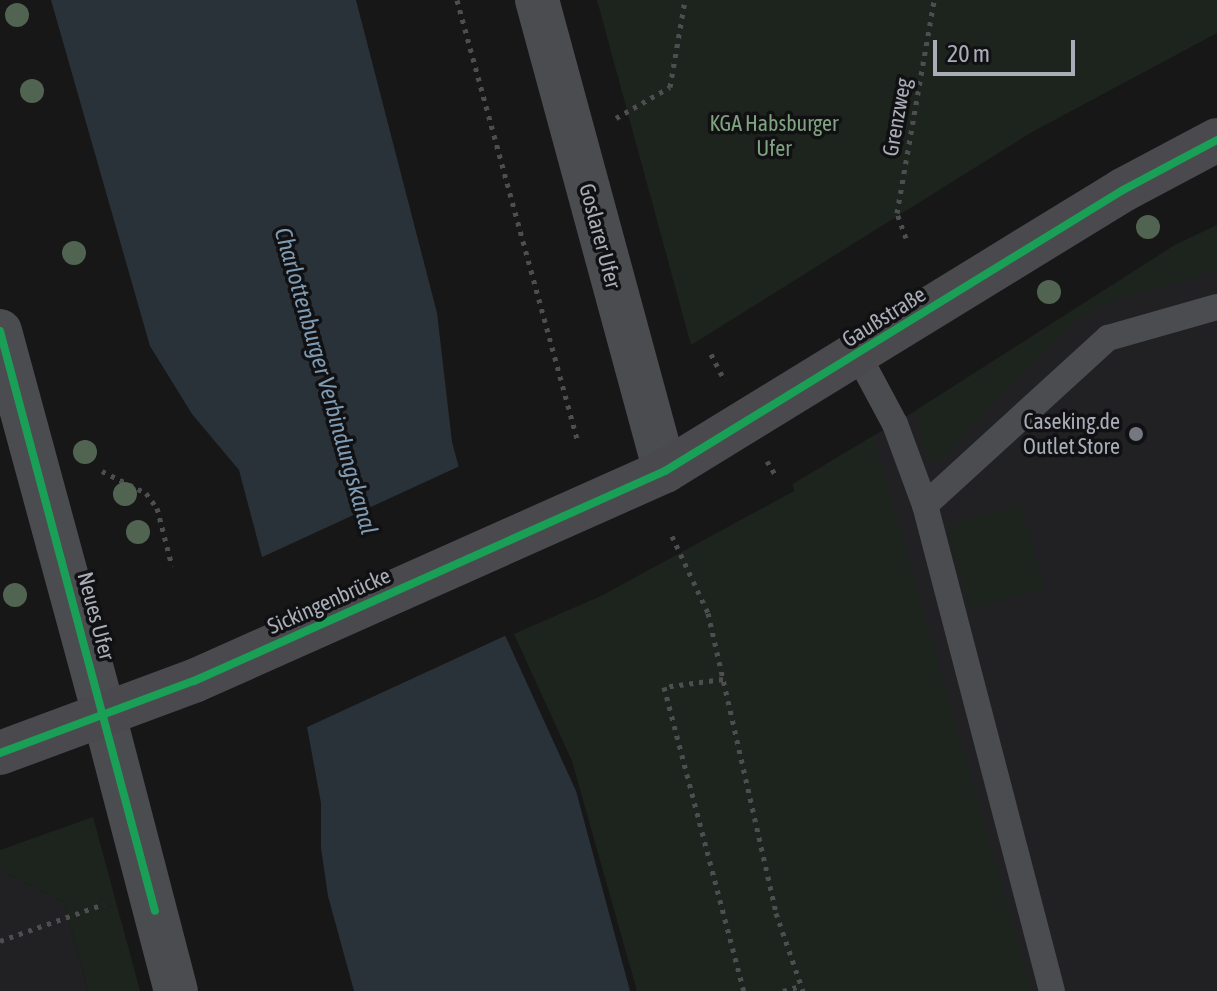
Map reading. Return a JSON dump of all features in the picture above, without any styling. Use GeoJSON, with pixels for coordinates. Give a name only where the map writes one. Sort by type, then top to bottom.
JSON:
{"type":"FeatureCollection","features":[{"type":"Feature","properties":{"kind":"main road","name":"Gaußstraße"},"geometry":{"type":"LineString","coordinates":[[566,515],[665,471],[1123,190],[1217,140]]}},
{"type":"Feature","properties":{"kind":"main road","name":"Sickingenbrücke"},"geometry":{"type":"LineString","coordinates":[[0,753],[194,681],[566,515]]}},
{"type":"Feature","properties":{"kind":"street","name":"Goslarer Ufer"},"geometry":{"type":"LineString","coordinates":[[537,0],[665,471]]}},
{"type":"Feature","properties":{"kind":"street","name":"Neues Ufer"},"geometry":{"type":"LineString","coordinates":[[0,331],[176,991]]}},
{"type":"Feature","properties":{"kind":"lane"},"geometry":{"type":"LineString","coordinates":[[925,505],[1108,338],[1217,307]]}},
{"type":"Feature","properties":{"kind":"lane"},"geometry":{"type":"LineString","coordinates":[[858,355],[895,424],[925,505],[1052,991]]}},
{"type":"Feature","properties":{"kind":"path"},"geometry":{"type":"LineString","coordinates":[[457,0],[577,439]]}},
{"type":"Feature","properties":{"kind":"path"},"geometry":{"type":"LineString","coordinates":[[615,119],[670,87],[685,0]]}},
{"type":"Feature","properties":{"kind":"path"},"geometry":{"type":"LineString","coordinates":[[102,471],[146,493],[172,566]]}},
{"type":"Feature","properties":{"kind":"path"},"geometry":{"type":"LineString","coordinates":[[672,536],[708,613],[776,913],[802,988],[783,991]]}},
{"type":"Feature","properties":{"kind":"path"},"geometry":{"type":"LineString","coordinates":[[723,679],[664,687],[744,991]]}},
{"type":"Feature","properties":{"kind":"path"},"geometry":{"type":"LineString","coordinates":[[0,941],[149,887]]}},
{"type":"Feature","properties":{"kind":"shaded area"},"geometry":{"type":"Polygon","coordinates":[[[1217,225],[1217,991],[931,991],[793,484],[915,411],[1175,245],[1217,225]]]}},
{"type":"Feature","properties":{"kind":"shaded area"},"geometry":{"type":"Polygon","coordinates":[[[0,870],[64,902],[88,991],[0,991],[0,870]]]}},
{"type":"Feature","properties":{"kind":"green space","name":"KGA Habsburger Ufer"},"geometry":{"type":"Polygon","coordinates":[[[597,0],[1217,0],[1217,33],[1032,132],[691,345],[597,0]]]}},
{"type":"Feature","properties":{"kind":"green space"},"geometry":{"type":"Polygon","coordinates":[[[1217,225],[1217,270],[1098,306],[1066,329],[938,462],[932,463],[927,458],[915,411],[1175,245],[1217,225]]]}},
{"type":"Feature","properties":{"kind":"green space"},"geometry":{"type":"Polygon","coordinates":[[[873,436],[1032,991],[637,991],[572,761],[514,634],[601,596],[794,491],[793,484],[873,436]]]}},
{"type":"Feature","properties":{"kind":"green space"},"geometry":{"type":"Polygon","coordinates":[[[1020,504],[1045,588],[977,608],[969,607],[947,532],[952,525],[1020,504]]]}},
{"type":"Feature","properties":{"kind":"green space"},"geometry":{"type":"Polygon","coordinates":[[[93,817],[140,991],[88,991],[64,902],[0,870],[0,850],[93,817]]]}},
{"type":"Feature","properties":{"kind":"water","name":"Charlottenburger Verbindungskanal"},"geometry":{"type":"Polygon","coordinates":[[[51,0],[356,0],[437,313],[452,442],[504,633],[576,791],[630,991],[354,991],[328,896],[321,848],[321,803],[307,727],[239,470],[192,414],[150,346],[51,0]]]}},
{"type":"Feature","properties":{"kind":"pier"},"geometry":{"type":"Polygon","coordinates":[[[462,465],[509,634],[303,729],[258,559],[462,465]]]}},
{"type":"Feature","properties":{"kind":"cycle path"},"geometry":{"type":"LineString","coordinates":[[0,753],[194,681],[665,471],[1123,190],[1217,140]]}},
{"type":"Feature","properties":{"kind":"cycle path"},"geometry":{"type":"LineString","coordinates":[[0,331],[155,911]]}},
{"type":"Feature","properties":{"kind":"place","name":"Caseking.de Outlet Store"},"geometry":{"type":"Point","coordinates":[1136,434]}}]}
